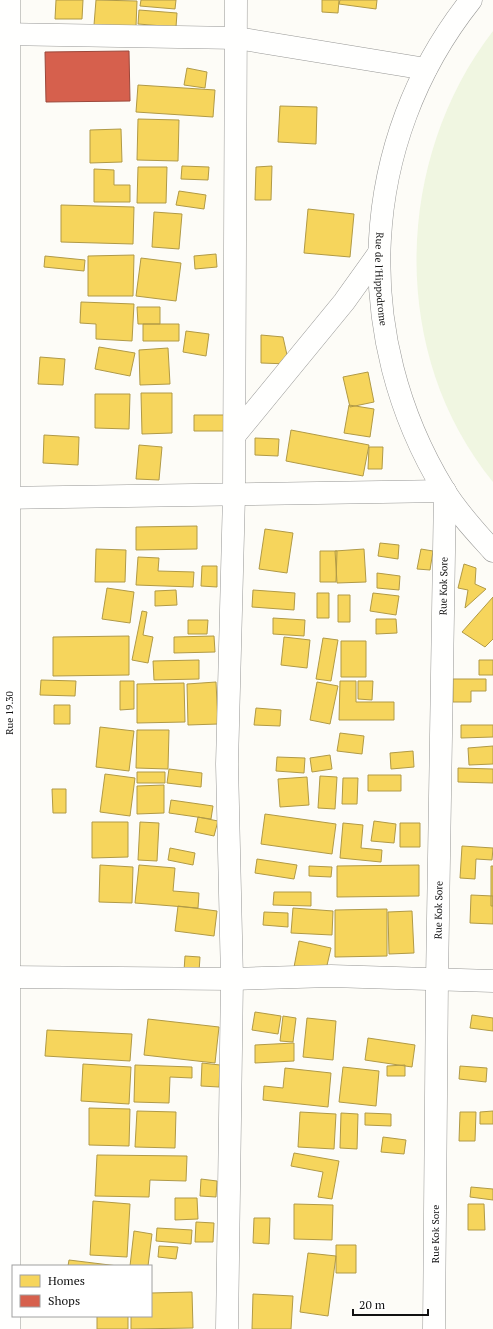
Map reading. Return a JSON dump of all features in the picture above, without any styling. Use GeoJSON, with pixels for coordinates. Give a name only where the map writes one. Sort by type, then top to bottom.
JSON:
{"type":"FeatureCollection","features":[{"type":"Feature","properties":{"kind":"street","name":"Rue 19.30"},"geometry":{"type":"LineString","coordinates":[[9,0],[4,34],[4,498],[9,1329]]}},
{"type":"Feature","properties":{"kind":"street"},"geometry":{"type":"LineString","coordinates":[[227,1329],[232,979],[227,764],[235,435],[236,0]]}},
{"type":"Feature","properties":{"kind":"street"},"geometry":{"type":"LineString","coordinates":[[452,0],[454,23]]}},
{"type":"Feature","properties":{"kind":"street","name":"Rue de l'Hippodrome"},"geometry":{"type":"LineString","coordinates":[[471,0],[454,23],[426,70],[409,107],[395,146],[386,186],[380,226],[380,308],[387,348],[397,388],[411,426],[445,491],[475,531],[493,551]]}},
{"type":"Feature","properties":{"kind":"street"},"geometry":{"type":"LineString","coordinates":[[4,34],[237,38],[426,70]]}},
{"type":"Feature","properties":{"kind":"street"},"geometry":{"type":"LineString","coordinates":[[235,435],[344,302],[379,253]]}},
{"type":"Feature","properties":{"kind":"street"},"geometry":{"type":"LineString","coordinates":[[4,498],[445,491]]}},
{"type":"Feature","properties":{"kind":"street","name":"Rue Kok Sore"},"geometry":{"type":"LineString","coordinates":[[434,1329],[436,980],[445,491]]}},
{"type":"Feature","properties":{"kind":"street"},"geometry":{"type":"LineString","coordinates":[[8,977],[232,979],[331,976],[493,981]]}},
{"type":"Feature","properties":{"kind":"green space"},"geometry":{"type":"Polygon","coordinates":[[[493,31],[493,482],[459,431],[435,376],[421,317],[416,256],[422,196],[436,137],[460,82],[493,31]]]}},
{"type":"Feature","properties":{"kind":"building: Homes"},"geometry":{"type":"Polygon","coordinates":[[[56,0],[83,0],[82,19],[55,19],[56,0]]]}},
{"type":"Feature","properties":{"kind":"building: Homes"},"geometry":{"type":"Polygon","coordinates":[[[96,0],[137,1],[136,26],[94,25],[96,0]]]}},
{"type":"Feature","properties":{"kind":"building: Homes"},"geometry":{"type":"Polygon","coordinates":[[[141,0],[176,0],[175,9],[140,6],[141,0]]]}},
{"type":"Feature","properties":{"kind":"building: Homes"},"geometry":{"type":"Polygon","coordinates":[[[322,0],[339,0],[338,13],[322,12],[322,0]]]}},
{"type":"Feature","properties":{"kind":"building: Homes"},"geometry":{"type":"Polygon","coordinates":[[[340,0],[377,0],[376,9],[339,4],[340,0]]]}},
{"type":"Feature","properties":{"kind":"building: Homes"},"geometry":{"type":"Polygon","coordinates":[[[139,10],[177,13],[176,27],[138,24],[139,10]]]}},
{"type":"Feature","properties":{"kind":"building: Homes"},"geometry":{"type":"Polygon","coordinates":[[[187,68],[207,72],[205,88],[184,85],[187,68]]]}},
{"type":"Feature","properties":{"kind":"building: Homes"},"geometry":{"type":"Polygon","coordinates":[[[138,85],[215,90],[213,117],[136,112],[138,85]]]}},
{"type":"Feature","properties":{"kind":"building: Homes"},"geometry":{"type":"Polygon","coordinates":[[[280,106],[317,107],[316,144],[278,142],[280,106]]]}},
{"type":"Feature","properties":{"kind":"building: Homes"},"geometry":{"type":"Polygon","coordinates":[[[138,119],[179,120],[178,161],[137,160],[138,119]]]}},
{"type":"Feature","properties":{"kind":"building: Homes"},"geometry":{"type":"Polygon","coordinates":[[[121,129],[122,162],[90,163],[90,130],[121,129]]]}},
{"type":"Feature","properties":{"kind":"building: Homes"},"geometry":{"type":"Polygon","coordinates":[[[182,166],[209,167],[208,180],[181,179],[182,166]]]}},
{"type":"Feature","properties":{"kind":"building: Homes"},"geometry":{"type":"Polygon","coordinates":[[[272,166],[271,200],[255,200],[256,167],[272,166]]]}},
{"type":"Feature","properties":{"kind":"building: Homes"},"geometry":{"type":"Polygon","coordinates":[[[138,167],[167,167],[166,203],[137,203],[138,167]]]}},
{"type":"Feature","properties":{"kind":"building: Homes"},"geometry":{"type":"Polygon","coordinates":[[[94,169],[114,170],[114,185],[130,185],[130,202],[94,202],[94,169]]]}},
{"type":"Feature","properties":{"kind":"building: Homes"},"geometry":{"type":"Polygon","coordinates":[[[179,191],[206,195],[204,209],[176,205],[179,191]]]}},
{"type":"Feature","properties":{"kind":"building: Homes"},"geometry":{"type":"Polygon","coordinates":[[[61,205],[134,207],[133,244],[61,242],[61,205]]]}},
{"type":"Feature","properties":{"kind":"building: Homes"},"geometry":{"type":"Polygon","coordinates":[[[308,209],[354,214],[350,257],[304,253],[308,209]]]}},
{"type":"Feature","properties":{"kind":"building: Homes"},"geometry":{"type":"Polygon","coordinates":[[[154,212],[182,214],[179,249],[152,247],[154,212]]]}},
{"type":"Feature","properties":{"kind":"building: Homes"},"geometry":{"type":"Polygon","coordinates":[[[216,254],[217,267],[195,269],[194,256],[216,254]]]}},
{"type":"Feature","properties":{"kind":"building: Homes"},"geometry":{"type":"Polygon","coordinates":[[[134,255],[133,296],[88,296],[88,256],[134,255]]]}},
{"type":"Feature","properties":{"kind":"building: Homes"},"geometry":{"type":"Polygon","coordinates":[[[45,256],[85,260],[84,271],[44,267],[45,256]]]}},
{"type":"Feature","properties":{"kind":"building: Homes"},"geometry":{"type":"Polygon","coordinates":[[[141,258],[181,263],[176,301],[136,296],[141,258]]]}},
{"type":"Feature","properties":{"kind":"building: Homes"},"geometry":{"type":"Polygon","coordinates":[[[81,302],[134,304],[132,341],[96,339],[96,324],[80,323],[81,302]]]}},
{"type":"Feature","properties":{"kind":"building: Homes"},"geometry":{"type":"Polygon","coordinates":[[[137,307],[160,307],[160,324],[138,324],[137,307]]]}},
{"type":"Feature","properties":{"kind":"building: Homes"},"geometry":{"type":"Polygon","coordinates":[[[143,324],[179,324],[179,341],[143,341],[143,324]]]}},
{"type":"Feature","properties":{"kind":"building: Homes"},"geometry":{"type":"Polygon","coordinates":[[[186,331],[209,334],[206,356],[183,352],[186,331]]]}},
{"type":"Feature","properties":{"kind":"building: Homes"},"geometry":{"type":"Polygon","coordinates":[[[261,335],[283,337],[289,364],[261,363],[261,335]]]}},
{"type":"Feature","properties":{"kind":"building: Homes"},"geometry":{"type":"Polygon","coordinates":[[[99,347],[135,353],[130,376],[95,369],[99,347]]]}},
{"type":"Feature","properties":{"kind":"building: Homes"},"geometry":{"type":"Polygon","coordinates":[[[168,348],[170,384],[140,385],[139,350],[168,348]]]}},
{"type":"Feature","properties":{"kind":"building: Homes"},"geometry":{"type":"Polygon","coordinates":[[[40,357],[65,359],[63,385],[38,384],[40,357]]]}},
{"type":"Feature","properties":{"kind":"building: Homes"},"geometry":{"type":"Polygon","coordinates":[[[368,372],[374,402],[350,407],[343,377],[368,372]]]}},
{"type":"Feature","properties":{"kind":"building: Homes"},"geometry":{"type":"Polygon","coordinates":[[[141,393],[172,393],[172,433],[142,434],[141,393]]]}},
{"type":"Feature","properties":{"kind":"building: Homes"},"geometry":{"type":"Polygon","coordinates":[[[95,394],[130,394],[129,429],[95,428],[95,394]]]}},
{"type":"Feature","properties":{"kind":"building: Homes"},"geometry":{"type":"Polygon","coordinates":[[[349,405],[374,409],[370,437],[344,433],[349,405]]]}},
{"type":"Feature","properties":{"kind":"building: Homes"},"geometry":{"type":"Polygon","coordinates":[[[194,415],[226,415],[227,431],[194,431],[194,415]]]}},
{"type":"Feature","properties":{"kind":"building: Homes"},"geometry":{"type":"Polygon","coordinates":[[[291,430],[369,445],[363,476],[286,461],[291,430]]]}},
{"type":"Feature","properties":{"kind":"building: Homes"},"geometry":{"type":"Polygon","coordinates":[[[44,435],[79,437],[78,465],[43,463],[44,435]]]}},
{"type":"Feature","properties":{"kind":"building: Homes"},"geometry":{"type":"Polygon","coordinates":[[[255,438],[279,439],[278,456],[255,455],[255,438]]]}},
{"type":"Feature","properties":{"kind":"building: Homes"},"geometry":{"type":"Polygon","coordinates":[[[139,445],[162,447],[159,480],[136,479],[139,445]]]}},
{"type":"Feature","properties":{"kind":"building: Homes"},"geometry":{"type":"Polygon","coordinates":[[[369,447],[383,447],[382,469],[368,469],[369,447]]]}},
{"type":"Feature","properties":{"kind":"building: Homes"},"geometry":{"type":"Polygon","coordinates":[[[197,526],[197,549],[136,550],[136,527],[197,526]]]}},
{"type":"Feature","properties":{"kind":"building: Homes"},"geometry":{"type":"Polygon","coordinates":[[[265,529],[293,533],[287,573],[259,569],[265,529]]]}},
{"type":"Feature","properties":{"kind":"building: Homes"},"geometry":{"type":"Polygon","coordinates":[[[380,543],[399,545],[398,559],[378,556],[380,543]]]}},
{"type":"Feature","properties":{"kind":"building: Homes"},"geometry":{"type":"Polygon","coordinates":[[[96,549],[126,550],[125,582],[95,582],[96,549]]]}},
{"type":"Feature","properties":{"kind":"building: Homes"},"geometry":{"type":"Polygon","coordinates":[[[364,549],[366,582],[337,583],[335,551],[364,549]]]}},
{"type":"Feature","properties":{"kind":"building: Homes"},"geometry":{"type":"Polygon","coordinates":[[[421,549],[433,551],[430,570],[417,569],[421,549]]]}},
{"type":"Feature","properties":{"kind":"building: Homes"},"geometry":{"type":"Polygon","coordinates":[[[320,551],[337,551],[336,582],[320,582],[320,551]]]}},
{"type":"Feature","properties":{"kind":"building: Homes"},"geometry":{"type":"Polygon","coordinates":[[[138,557],[159,558],[158,571],[194,572],[193,587],[136,585],[138,557]]]}},
{"type":"Feature","properties":{"kind":"building: Homes"},"geometry":{"type":"Polygon","coordinates":[[[464,564],[476,568],[475,584],[486,589],[465,608],[468,590],[458,588],[464,564]]]}},
{"type":"Feature","properties":{"kind":"building: Homes"},"geometry":{"type":"Polygon","coordinates":[[[202,566],[217,566],[217,587],[201,586],[202,566]]]}},
{"type":"Feature","properties":{"kind":"building: Homes"},"geometry":{"type":"Polygon","coordinates":[[[377,573],[400,576],[399,590],[377,588],[377,573]]]}},
{"type":"Feature","properties":{"kind":"building: Homes"},"geometry":{"type":"Polygon","coordinates":[[[107,588],[134,592],[130,623],[102,619],[107,588]]]}},
{"type":"Feature","properties":{"kind":"building: Homes"},"geometry":{"type":"Polygon","coordinates":[[[176,590],[177,605],[155,606],[155,591],[176,590]]]}},
{"type":"Feature","properties":{"kind":"building: Homes"},"geometry":{"type":"Polygon","coordinates":[[[253,590],[295,593],[294,610],[252,607],[253,590]]]}},
{"type":"Feature","properties":{"kind":"building: Homes"},"geometry":{"type":"Polygon","coordinates":[[[317,593],[329,593],[329,618],[317,618],[317,593]]]}},
{"type":"Feature","properties":{"kind":"building: Homes"},"geometry":{"type":"Polygon","coordinates":[[[373,593],[399,596],[396,615],[370,611],[373,593]]]}},
{"type":"Feature","properties":{"kind":"building: Homes"},"geometry":{"type":"Polygon","coordinates":[[[338,595],[350,595],[350,622],[338,622],[338,595]]]}},
{"type":"Feature","properties":{"kind":"building: Homes"},"geometry":{"type":"Polygon","coordinates":[[[493,597],[493,639],[485,647],[462,632],[493,597]]]}},
{"type":"Feature","properties":{"kind":"building: Homes"},"geometry":{"type":"Polygon","coordinates":[[[142,611],[147,612],[143,635],[153,637],[148,663],[132,660],[142,611]]]}},
{"type":"Feature","properties":{"kind":"building: Homes"},"geometry":{"type":"Polygon","coordinates":[[[273,618],[305,620],[304,636],[273,634],[273,618]]]}},
{"type":"Feature","properties":{"kind":"building: Homes"},"geometry":{"type":"Polygon","coordinates":[[[376,619],[396,619],[397,633],[376,634],[376,619]]]}},
{"type":"Feature","properties":{"kind":"building: Homes"},"geometry":{"type":"Polygon","coordinates":[[[188,620],[208,620],[207,634],[188,634],[188,620]]]}},
{"type":"Feature","properties":{"kind":"building: Homes"},"geometry":{"type":"Polygon","coordinates":[[[129,636],[129,675],[53,676],[53,637],[129,636]]]}},
{"type":"Feature","properties":{"kind":"building: Homes"},"geometry":{"type":"Polygon","coordinates":[[[214,636],[215,652],[174,653],[174,637],[214,636]]]}},
{"type":"Feature","properties":{"kind":"building: Homes"},"geometry":{"type":"Polygon","coordinates":[[[284,637],[310,640],[307,668],[281,665],[284,637]]]}},
{"type":"Feature","properties":{"kind":"building: Homes"},"geometry":{"type":"Polygon","coordinates":[[[323,638],[338,640],[331,681],[316,679],[323,638]]]}},
{"type":"Feature","properties":{"kind":"building: Homes"},"geometry":{"type":"Polygon","coordinates":[[[341,641],[366,641],[366,677],[341,677],[341,641]]]}},
{"type":"Feature","properties":{"kind":"building: Homes"},"geometry":{"type":"Polygon","coordinates":[[[199,660],[199,679],[154,680],[153,661],[199,660]]]}},
{"type":"Feature","properties":{"kind":"building: Homes"},"geometry":{"type":"Polygon","coordinates":[[[479,660],[493,660],[493,675],[479,675],[479,660]]]}},
{"type":"Feature","properties":{"kind":"building: Homes"},"geometry":{"type":"Polygon","coordinates":[[[453,679],[486,679],[486,691],[471,691],[471,702],[453,702],[453,679]]]}},
{"type":"Feature","properties":{"kind":"building: Homes"},"geometry":{"type":"Polygon","coordinates":[[[41,680],[76,681],[75,696],[40,695],[41,680]]]}},
{"type":"Feature","properties":{"kind":"building: Homes"},"geometry":{"type":"Polygon","coordinates":[[[120,681],[134,681],[134,709],[120,710],[120,681]]]}},
{"type":"Feature","properties":{"kind":"building: Homes"},"geometry":{"type":"Polygon","coordinates":[[[340,681],[356,681],[356,702],[394,702],[394,720],[339,720],[340,681]]]}},
{"type":"Feature","properties":{"kind":"building: Homes"},"geometry":{"type":"Polygon","coordinates":[[[358,681],[373,681],[372,700],[358,699],[358,681]]]}},
{"type":"Feature","properties":{"kind":"building: Homes"},"geometry":{"type":"Polygon","coordinates":[[[216,682],[218,724],[188,725],[187,684],[216,682]]]}},
{"type":"Feature","properties":{"kind":"building: Homes"},"geometry":{"type":"Polygon","coordinates":[[[317,682],[338,686],[330,724],[310,720],[317,682]]]}},
{"type":"Feature","properties":{"kind":"building: Homes"},"geometry":{"type":"Polygon","coordinates":[[[184,683],[185,722],[137,723],[137,684],[184,683]]]}},
{"type":"Feature","properties":{"kind":"building: Homes"},"geometry":{"type":"Polygon","coordinates":[[[54,705],[70,705],[70,724],[54,724],[54,705]]]}},
{"type":"Feature","properties":{"kind":"building: Homes"},"geometry":{"type":"Polygon","coordinates":[[[256,708],[281,710],[280,726],[254,725],[256,708]]]}},
{"type":"Feature","properties":{"kind":"building: Homes"},"geometry":{"type":"Polygon","coordinates":[[[461,725],[493,725],[493,737],[461,738],[461,725]]]}},
{"type":"Feature","properties":{"kind":"building: Homes"},"geometry":{"type":"Polygon","coordinates":[[[100,727],[134,731],[129,771],[96,767],[100,727]]]}},
{"type":"Feature","properties":{"kind":"building: Homes"},"geometry":{"type":"Polygon","coordinates":[[[137,730],[169,730],[168,769],[136,768],[137,730]]]}},
{"type":"Feature","properties":{"kind":"building: Homes"},"geometry":{"type":"Polygon","coordinates":[[[340,733],[364,736],[362,754],[337,751],[340,733]]]}},
{"type":"Feature","properties":{"kind":"building: Homes"},"geometry":{"type":"Polygon","coordinates":[[[493,746],[493,764],[469,765],[468,748],[493,746]]]}},
{"type":"Feature","properties":{"kind":"building: Homes"},"geometry":{"type":"Polygon","coordinates":[[[413,751],[414,767],[391,769],[390,753],[413,751]]]}},
{"type":"Feature","properties":{"kind":"building: Homes"},"geometry":{"type":"Polygon","coordinates":[[[330,755],[332,769],[312,772],[310,758],[330,755]]]}},
{"type":"Feature","properties":{"kind":"building: Homes"},"geometry":{"type":"Polygon","coordinates":[[[277,757],[305,758],[304,773],[276,771],[277,757]]]}},
{"type":"Feature","properties":{"kind":"building: Homes"},"geometry":{"type":"Polygon","coordinates":[[[458,768],[493,769],[493,783],[458,782],[458,768]]]}},
{"type":"Feature","properties":{"kind":"building: Homes"},"geometry":{"type":"Polygon","coordinates":[[[169,769],[202,773],[201,787],[167,783],[169,769]]]}},
{"type":"Feature","properties":{"kind":"building: Homes"},"geometry":{"type":"Polygon","coordinates":[[[137,772],[165,772],[165,783],[137,783],[137,772]]]}},
{"type":"Feature","properties":{"kind":"building: Homes"},"geometry":{"type":"Polygon","coordinates":[[[105,774],[135,778],[130,816],[100,812],[105,774]]]}},
{"type":"Feature","properties":{"kind":"building: Homes"},"geometry":{"type":"Polygon","coordinates":[[[368,775],[401,775],[401,791],[368,791],[368,775]]]}},
{"type":"Feature","properties":{"kind":"building: Homes"},"geometry":{"type":"Polygon","coordinates":[[[320,776],[337,777],[335,809],[318,808],[320,776]]]}},
{"type":"Feature","properties":{"kind":"building: Homes"},"geometry":{"type":"Polygon","coordinates":[[[307,777],[309,805],[280,807],[278,779],[307,777]]]}},
{"type":"Feature","properties":{"kind":"building: Homes"},"geometry":{"type":"Polygon","coordinates":[[[343,778],[358,778],[357,804],[342,804],[343,778]]]}},
{"type":"Feature","properties":{"kind":"building: Homes"},"geometry":{"type":"Polygon","coordinates":[[[164,785],[164,813],[137,814],[137,786],[164,785]]]}},
{"type":"Feature","properties":{"kind":"building: Homes"},"geometry":{"type":"Polygon","coordinates":[[[52,789],[66,789],[66,813],[53,813],[52,789]]]}},
{"type":"Feature","properties":{"kind":"building: Homes"},"geometry":{"type":"Polygon","coordinates":[[[171,800],[213,806],[211,819],[169,813],[171,800]]]}},
{"type":"Feature","properties":{"kind":"building: Homes"},"geometry":{"type":"Polygon","coordinates":[[[265,814],[336,824],[332,854],[261,844],[265,814]]]}},
{"type":"Feature","properties":{"kind":"building: Homes"},"geometry":{"type":"Polygon","coordinates":[[[198,817],[218,821],[214,836],[195,832],[198,817]]]}},
{"type":"Feature","properties":{"kind":"building: Homes"},"geometry":{"type":"Polygon","coordinates":[[[374,821],[396,824],[394,843],[371,841],[374,821]]]}},
{"type":"Feature","properties":{"kind":"building: Homes"},"geometry":{"type":"Polygon","coordinates":[[[92,822],[128,822],[128,857],[92,858],[92,822]]]}},
{"type":"Feature","properties":{"kind":"building: Homes"},"geometry":{"type":"Polygon","coordinates":[[[140,822],[159,823],[157,861],[138,860],[140,822]]]}},
{"type":"Feature","properties":{"kind":"building: Homes"},"geometry":{"type":"Polygon","coordinates":[[[343,823],[363,825],[361,848],[382,850],[381,862],[340,858],[343,823]]]}},
{"type":"Feature","properties":{"kind":"building: Homes"},"geometry":{"type":"Polygon","coordinates":[[[400,823],[420,823],[420,847],[400,847],[400,823]]]}},
{"type":"Feature","properties":{"kind":"building: Homes"},"geometry":{"type":"Polygon","coordinates":[[[462,846],[493,848],[492,860],[476,859],[475,879],[460,878],[462,846]]]}},
{"type":"Feature","properties":{"kind":"building: Homes"},"geometry":{"type":"Polygon","coordinates":[[[170,848],[195,853],[193,865],[168,860],[170,848]]]}},
{"type":"Feature","properties":{"kind":"building: Homes"},"geometry":{"type":"Polygon","coordinates":[[[257,859],[297,865],[294,879],[255,873],[257,859]]]}},
{"type":"Feature","properties":{"kind":"building: Homes"},"geometry":{"type":"Polygon","coordinates":[[[100,865],[133,867],[132,903],[99,902],[100,865]]]}},
{"type":"Feature","properties":{"kind":"building: Homes"},"geometry":{"type":"Polygon","coordinates":[[[139,865],[175,868],[173,891],[199,893],[198,908],[135,903],[139,865]]]}},
{"type":"Feature","properties":{"kind":"building: Homes"},"geometry":{"type":"Polygon","coordinates":[[[419,865],[419,896],[337,897],[337,866],[419,865]]]}},
{"type":"Feature","properties":{"kind":"building: Homes"},"geometry":{"type":"Polygon","coordinates":[[[309,866],[332,867],[331,877],[309,876],[309,866]]]}},
{"type":"Feature","properties":{"kind":"building: Homes"},"geometry":{"type":"Polygon","coordinates":[[[491,866],[493,866],[493,906],[491,906],[491,866]]]}},
{"type":"Feature","properties":{"kind":"building: Homes"},"geometry":{"type":"Polygon","coordinates":[[[274,892],[311,892],[311,906],[273,905],[274,892]]]}},
{"type":"Feature","properties":{"kind":"building: Homes"},"geometry":{"type":"Polygon","coordinates":[[[471,895],[493,896],[493,924],[470,923],[471,895]]]}},
{"type":"Feature","properties":{"kind":"building: Homes"},"geometry":{"type":"Polygon","coordinates":[[[178,906],[217,911],[214,936],[175,931],[178,906]]]}},
{"type":"Feature","properties":{"kind":"building: Homes"},"geometry":{"type":"Polygon","coordinates":[[[293,908],[333,911],[332,935],[291,933],[293,908]]]}},
{"type":"Feature","properties":{"kind":"building: Homes"},"geometry":{"type":"Polygon","coordinates":[[[387,909],[387,956],[335,957],[335,910],[387,909]]]}},
{"type":"Feature","properties":{"kind":"building: Homes"},"geometry":{"type":"Polygon","coordinates":[[[412,911],[414,953],[389,954],[388,912],[412,911]]]}},
{"type":"Feature","properties":{"kind":"building: Homes"},"geometry":{"type":"Polygon","coordinates":[[[264,912],[288,913],[288,927],[263,925],[264,912]]]}},
{"type":"Feature","properties":{"kind":"building: Homes"},"geometry":{"type":"Polygon","coordinates":[[[299,941],[331,948],[325,974],[294,967],[299,941]]]}},
{"type":"Feature","properties":{"kind":"building: Homes"},"geometry":{"type":"Polygon","coordinates":[[[185,956],[200,957],[199,972],[184,971],[185,956]]]}},
{"type":"Feature","properties":{"kind":"building: Homes"},"geometry":{"type":"Polygon","coordinates":[[[255,1012],[281,1016],[278,1034],[252,1030],[255,1012]]]}},
{"type":"Feature","properties":{"kind":"building: Homes"},"geometry":{"type":"Polygon","coordinates":[[[472,1015],[493,1018],[493,1031],[470,1028],[472,1015]]]}},
{"type":"Feature","properties":{"kind":"building: Homes"},"geometry":{"type":"Polygon","coordinates":[[[283,1016],[296,1018],[293,1042],[280,1041],[283,1016]]]}},
{"type":"Feature","properties":{"kind":"building: Homes"},"geometry":{"type":"Polygon","coordinates":[[[307,1018],[336,1021],[333,1060],[303,1057],[307,1018]]]}},
{"type":"Feature","properties":{"kind":"building: Homes"},"geometry":{"type":"Polygon","coordinates":[[[148,1019],[219,1027],[215,1063],[144,1055],[148,1019]]]}},
{"type":"Feature","properties":{"kind":"building: Homes"},"geometry":{"type":"Polygon","coordinates":[[[47,1030],[132,1034],[130,1061],[45,1056],[47,1030]]]}},
{"type":"Feature","properties":{"kind":"building: Homes"},"geometry":{"type":"Polygon","coordinates":[[[368,1038],[415,1045],[412,1067],[365,1060],[368,1038]]]}},
{"type":"Feature","properties":{"kind":"building: Homes"},"geometry":{"type":"Polygon","coordinates":[[[294,1043],[294,1061],[255,1063],[255,1045],[294,1043]]]}},
{"type":"Feature","properties":{"kind":"building: Homes"},"geometry":{"type":"Polygon","coordinates":[[[202,1063],[220,1065],[219,1087],[201,1086],[202,1063]]]}},
{"type":"Feature","properties":{"kind":"building: Homes"},"geometry":{"type":"Polygon","coordinates":[[[83,1064],[131,1067],[129,1104],[81,1101],[83,1064]]]}},
{"type":"Feature","properties":{"kind":"building: Homes"},"geometry":{"type":"Polygon","coordinates":[[[135,1065],[192,1067],[192,1078],[170,1077],[169,1103],[134,1102],[135,1065]]]}},
{"type":"Feature","properties":{"kind":"building: Homes"},"geometry":{"type":"Polygon","coordinates":[[[405,1065],[405,1076],[387,1076],[387,1066],[405,1065]]]}},
{"type":"Feature","properties":{"kind":"building: Homes"},"geometry":{"type":"Polygon","coordinates":[[[460,1066],[487,1068],[486,1082],[459,1079],[460,1066]]]}},
{"type":"Feature","properties":{"kind":"building: Homes"},"geometry":{"type":"Polygon","coordinates":[[[343,1067],[379,1071],[376,1106],[339,1102],[343,1067]]]}},
{"type":"Feature","properties":{"kind":"building: Homes"},"geometry":{"type":"Polygon","coordinates":[[[285,1068],[331,1073],[328,1107],[263,1100],[264,1086],[283,1088],[285,1068]]]}},
{"type":"Feature","properties":{"kind":"building: Homes"},"geometry":{"type":"Polygon","coordinates":[[[89,1108],[130,1109],[129,1146],[89,1145],[89,1108]]]}},
{"type":"Feature","properties":{"kind":"building: Homes"},"geometry":{"type":"Polygon","coordinates":[[[137,1111],[176,1112],[175,1148],[135,1147],[137,1111]]]}},
{"type":"Feature","properties":{"kind":"building: Homes"},"geometry":{"type":"Polygon","coordinates":[[[493,1111],[493,1124],[480,1124],[480,1112],[493,1111]]]}},
{"type":"Feature","properties":{"kind":"building: Homes"},"geometry":{"type":"Polygon","coordinates":[[[300,1112],[336,1114],[334,1149],[298,1147],[300,1112]]]}},
{"type":"Feature","properties":{"kind":"building: Homes"},"geometry":{"type":"Polygon","coordinates":[[[460,1112],[476,1112],[475,1141],[459,1141],[460,1112]]]}},
{"type":"Feature","properties":{"kind":"building: Homes"},"geometry":{"type":"Polygon","coordinates":[[[341,1113],[358,1114],[357,1149],[340,1148],[341,1113]]]}},
{"type":"Feature","properties":{"kind":"building: Homes"},"geometry":{"type":"Polygon","coordinates":[[[365,1113],[391,1114],[391,1126],[365,1125],[365,1113]]]}},
{"type":"Feature","properties":{"kind":"building: Homes"},"geometry":{"type":"Polygon","coordinates":[[[383,1137],[406,1140],[404,1154],[381,1152],[383,1137]]]}},
{"type":"Feature","properties":{"kind":"building: Homes"},"geometry":{"type":"Polygon","coordinates":[[[294,1153],[339,1161],[332,1199],[318,1197],[323,1172],[291,1166],[294,1153]]]}},
{"type":"Feature","properties":{"kind":"building: Homes"},"geometry":{"type":"Polygon","coordinates":[[[97,1155],[187,1156],[186,1181],[150,1180],[149,1197],[95,1196],[97,1155]]]}},
{"type":"Feature","properties":{"kind":"building: Homes"},"geometry":{"type":"Polygon","coordinates":[[[201,1179],[217,1181],[216,1197],[200,1196],[201,1179]]]}},
{"type":"Feature","properties":{"kind":"building: Homes"},"geometry":{"type":"Polygon","coordinates":[[[471,1187],[493,1189],[493,1200],[470,1197],[471,1187]]]}},
{"type":"Feature","properties":{"kind":"building: Homes"},"geometry":{"type":"Polygon","coordinates":[[[175,1198],[197,1198],[198,1219],[175,1220],[175,1198]]]}},
{"type":"Feature","properties":{"kind":"building: Homes"},"geometry":{"type":"Polygon","coordinates":[[[93,1201],[130,1204],[127,1257],[90,1255],[93,1201]]]}},
{"type":"Feature","properties":{"kind":"building: Homes"},"geometry":{"type":"Polygon","coordinates":[[[294,1204],[333,1205],[332,1240],[294,1239],[294,1204]]]}},
{"type":"Feature","properties":{"kind":"building: Homes"},"geometry":{"type":"Polygon","coordinates":[[[468,1204],[484,1204],[485,1230],[468,1230],[468,1204]]]}},
{"type":"Feature","properties":{"kind":"building: Homes"},"geometry":{"type":"Polygon","coordinates":[[[254,1218],[270,1218],[269,1244],[253,1243],[254,1218]]]}},
{"type":"Feature","properties":{"kind":"building: Homes"},"geometry":{"type":"Polygon","coordinates":[[[196,1222],[214,1223],[213,1242],[195,1242],[196,1222]]]}},
{"type":"Feature","properties":{"kind":"building: Homes"},"geometry":{"type":"Polygon","coordinates":[[[157,1228],[192,1230],[191,1244],[156,1241],[157,1228]]]}},
{"type":"Feature","properties":{"kind":"building: Homes"},"geometry":{"type":"Polygon","coordinates":[[[134,1231],[152,1234],[148,1265],[130,1265],[134,1231]]]}},
{"type":"Feature","properties":{"kind":"building: Homes"},"geometry":{"type":"Polygon","coordinates":[[[336,1245],[356,1245],[356,1273],[336,1273],[336,1245]]]}},
{"type":"Feature","properties":{"kind":"building: Homes"},"geometry":{"type":"Polygon","coordinates":[[[159,1246],[178,1247],[176,1259],[158,1257],[159,1246]]]}},
{"type":"Feature","properties":{"kind":"building: Homes"},"geometry":{"type":"Polygon","coordinates":[[[308,1253],[336,1256],[328,1316],[300,1312],[308,1253]]]}},
{"type":"Feature","properties":{"kind":"building: Homes"},"geometry":{"type":"Polygon","coordinates":[[[69,1260],[110,1265],[68,1265],[69,1260]]]}},
{"type":"Feature","properties":{"kind":"building: Homes"},"geometry":{"type":"Polygon","coordinates":[[[192,1292],[193,1328],[131,1329],[131,1317],[152,1317],[152,1293],[192,1292]]]}},
{"type":"Feature","properties":{"kind":"building: Homes"},"geometry":{"type":"Polygon","coordinates":[[[253,1294],[293,1296],[291,1329],[252,1329],[253,1294]]]}},
{"type":"Feature","properties":{"kind":"building: Homes"},"geometry":{"type":"Polygon","coordinates":[[[97,1317],[128,1317],[128,1329],[97,1329],[97,1317]]]}},
{"type":"Feature","properties":{"kind":"building: Shops"},"geometry":{"type":"Polygon","coordinates":[[[129,51],[130,101],[46,102],[45,52],[129,51]]]}}]}
